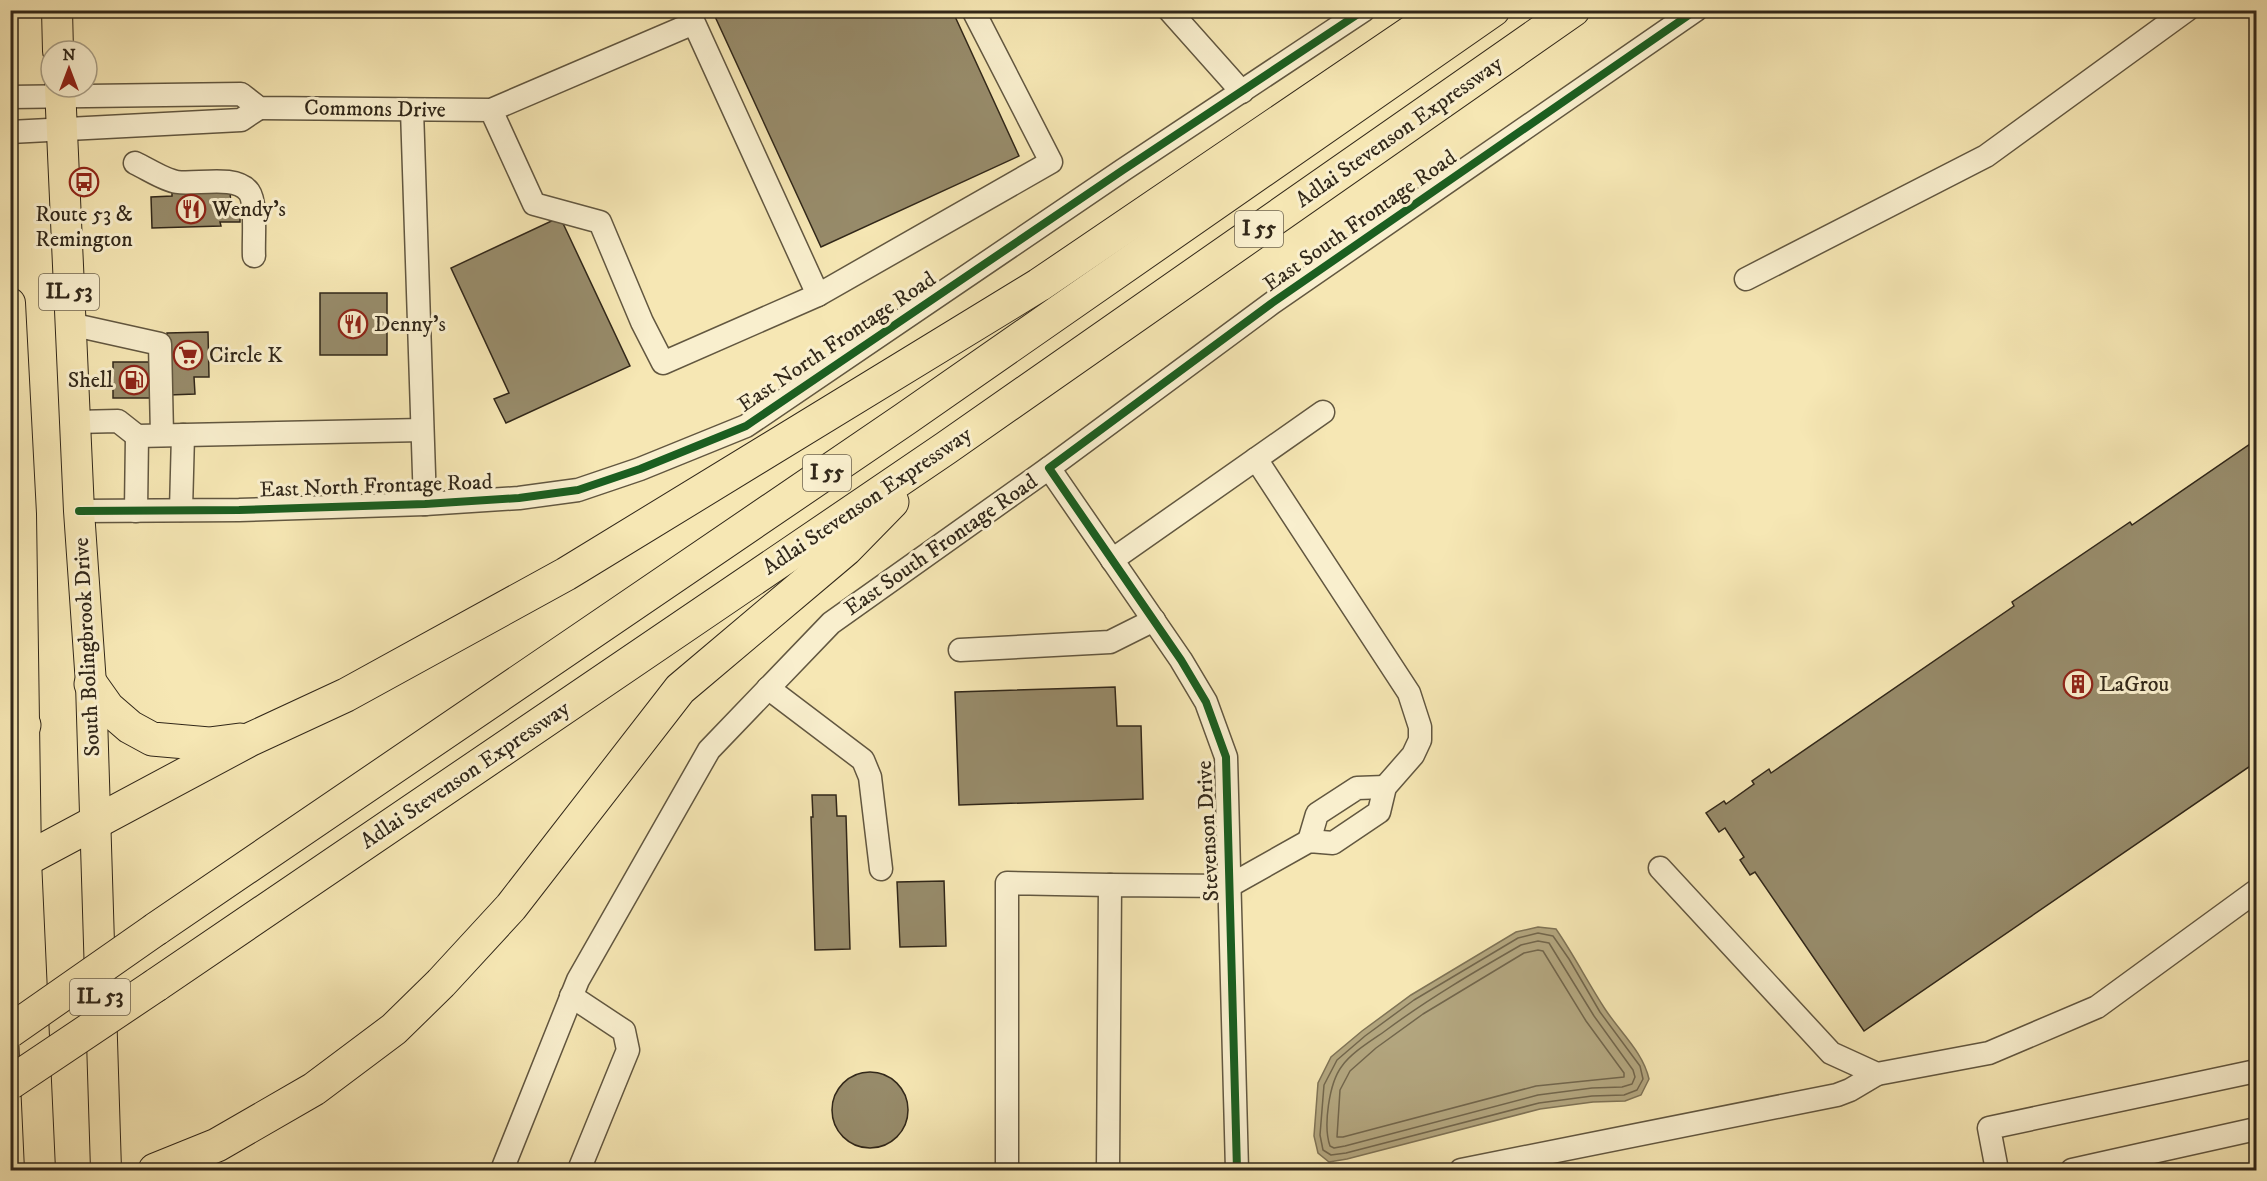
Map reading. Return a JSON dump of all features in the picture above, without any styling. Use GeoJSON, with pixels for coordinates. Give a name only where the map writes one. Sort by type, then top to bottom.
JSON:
{"type":"FeatureCollection","features":[{"type":"Feature","properties":{"kind":"highway"},"geometry":{"type":"LineString","coordinates":[[18,864],[251,739],[346,695],[566,574],[1039,285],[1444,10]]}},
{"type":"Feature","properties":{"kind":"highway","name":"Adlai Stevenson Expressway"},"geometry":{"type":"LineString","coordinates":[[10,1031],[156,929],[906,419],[1493,10]]}},
{"type":"Feature","properties":{"kind":"highway","name":"Adlai Stevenson Expressway"},"geometry":{"type":"LineString","coordinates":[[10,1083],[946,448],[1573,10]]}},
{"type":"Feature","properties":{"kind":"highway"},"geometry":{"type":"LineString","coordinates":[[155,1170],[217,1145],[314,1089],[394,1029],[441,983],[511,907],[680,689],[846,549],[946,448]]}},
{"type":"Feature","properties":{"kind":"highway"},"geometry":{"type":"LineString","coordinates":[[92,684],[108,708],[130,727],[152,739],[209,744],[251,739]]}},
{"type":"Feature","properties":{"kind":"highway"},"geometry":{"type":"LineString","coordinates":[[10,771],[24,725]]}},
{"type":"Feature","properties":{"kind":"highway"},"geometry":{"type":"LineString","coordinates":[[193,1170],[217,1145]]}},
{"type":"Feature","properties":{"kind":"main road"},"geometry":{"type":"LineString","coordinates":[[57,10],[58,39]]}},
{"type":"Feature","properties":{"kind":"main road","name":"South Bolingbrook Drive"},"geometry":{"type":"LineString","coordinates":[[60,99],[79,512],[92,684],[94,824],[106,1170]]}},
{"type":"Feature","properties":{"kind":"main road","name":"IL 53"},"geometry":{"type":"LineString","coordinates":[[10,303],[24,725],[18,864],[40,1170]]}},
{"type":"Feature","properties":{"kind":"street"},"geometry":{"type":"LineString","coordinates":[[818,295],[691,17],[491,110],[534,204],[600,222],[642,322],[663,363],[818,295],[1051,162],[973,10]]}},
{"type":"Feature","properties":{"kind":"street"},"geometry":{"type":"LineString","coordinates":[[1168,10],[1242,92]]}},
{"type":"Feature","properties":{"kind":"street","name":"East North Frontage Road"},"geometry":{"type":"LineString","coordinates":[[79,512],[425,504],[519,498],[578,490],[640,469],[746,426],[1364,10]]}},
{"type":"Feature","properties":{"kind":"street","name":"East South Frontage Road"},"geometry":{"type":"LineString","coordinates":[[502,1170],[571,996],[656,841],[710,750],[831,623],[1049,468],[1272,303],[1696,10]]}},
{"type":"Feature","properties":{"kind":"street"},"geometry":{"type":"LineString","coordinates":[[1746,279],[1986,156],[2187,10]]}},
{"type":"Feature","properties":{"kind":"street","name":"Commons Drive"},"geometry":{"type":"LineString","coordinates":[[99,92],[242,94],[259,108]]}},
{"type":"Feature","properties":{"kind":"street","name":"Commons Drive"},"geometry":{"type":"LineString","coordinates":[[10,97],[39,94]]}},
{"type":"Feature","properties":{"kind":"street","name":"Commons Drive"},"geometry":{"type":"LineString","coordinates":[[10,132],[242,120],[259,108],[491,110]]}},
{"type":"Feature","properties":{"kind":"street"},"geometry":{"type":"LineString","coordinates":[[412,110],[425,504]]}},
{"type":"Feature","properties":{"kind":"street"},"geometry":{"type":"LineString","coordinates":[[135,163],[176,182],[230,182],[242,186],[248,191],[252,200],[254,256]]}},
{"type":"Feature","properties":{"kind":"street"},"geometry":{"type":"LineString","coordinates":[[70,324],[160,344],[181,510]]}},
{"type":"Feature","properties":{"kind":"street"},"geometry":{"type":"LineString","coordinates":[[1112,560],[1323,412]]}},
{"type":"Feature","properties":{"kind":"street"},"geometry":{"type":"LineString","coordinates":[[75,422],[118,421],[137,436],[422,430]]}},
{"type":"Feature","properties":{"kind":"street"},"geometry":{"type":"LineString","coordinates":[[136,511],[137,436]]}},
{"type":"Feature","properties":{"kind":"street"},"geometry":{"type":"LineString","coordinates":[[1007,1170],[1007,883],[1229,886],[1309,841],[1333,843],[1379,812],[1385,787],[1413,755],[1420,740],[1420,727],[1412,700],[1256,459]]}},
{"type":"Feature","properties":{"kind":"street","name":"Stevenson Drive"},"geometry":{"type":"LineString","coordinates":[[1049,468],[1154,620],[1206,702],[1226,757],[1237,1170]]}},
{"type":"Feature","properties":{"kind":"street"},"geometry":{"type":"LineString","coordinates":[[960,650],[1110,642],[1154,620]]}},
{"type":"Feature","properties":{"kind":"street"},"geometry":{"type":"LineString","coordinates":[[768,688],[863,760],[870,777],[881,869]]}},
{"type":"Feature","properties":{"kind":"street"},"geometry":{"type":"LineString","coordinates":[[1309,841],[1317,813],[1357,788],[1385,787]]}},
{"type":"Feature","properties":{"kind":"street"},"geometry":{"type":"LineString","coordinates":[[1660,868],[1832,1053],[1877,1074]]}},
{"type":"Feature","properties":{"kind":"street"},"geometry":{"type":"LineString","coordinates":[[1108,1170],[1110,885]]}},
{"type":"Feature","properties":{"kind":"street"},"geometry":{"type":"LineString","coordinates":[[1461,1170],[1837,1095],[1877,1074],[1989,1053],[2097,1007],[2256,891]]}},
{"type":"Feature","properties":{"kind":"street"},"geometry":{"type":"LineString","coordinates":[[571,996],[624,1031],[628,1050],[579,1170]]}},
{"type":"Feature","properties":{"kind":"street"},"geometry":{"type":"LineString","coordinates":[[1997,1170],[1989,1128],[2256,1071]]}},
{"type":"Feature","properties":{"kind":"street"},"geometry":{"type":"LineString","coordinates":[[2072,1170],[2256,1130]]}},
{"type":"Feature","properties":{"kind":"water"},"geometry":{"type":"Polygon","coordinates":[[[1538,927],[1556,929],[1605,1009],[1642,1060],[1649,1079],[1641,1095],[1625,1101],[1593,1102],[1540,1109],[1347,1159],[1329,1162],[1318,1153],[1314,1136],[1318,1083],[1331,1057],[1411,995],[1516,932],[1538,927]]]}},
{"type":"Feature","properties":{"kind":"building"},"geometry":{"type":"Polygon","coordinates":[[[712,10],[952,10],[1019,156],[821,247],[712,10]]]}},
{"type":"Feature","properties":{"kind":"building","name":"Wendy's"},"geometry":{"type":"Polygon","coordinates":[[[230,190],[231,209],[240,209],[240,222],[220,222],[221,226],[152,228],[151,197],[172,196],[172,192],[230,190]]]}},
{"type":"Feature","properties":{"kind":"building"},"geometry":{"type":"Polygon","coordinates":[[[560,217],[630,366],[506,423],[494,399],[509,393],[451,268],[560,217]]]}},
{"type":"Feature","properties":{"kind":"building","name":"Denny's"},"geometry":{"type":"Polygon","coordinates":[[[320,293],[387,293],[387,355],[320,355],[320,293]]]}},
{"type":"Feature","properties":{"kind":"building","name":"Circle K"},"geometry":{"type":"Polygon","coordinates":[[[208,332],[209,377],[194,377],[195,394],[169,395],[167,333],[208,332]]]}},
{"type":"Feature","properties":{"kind":"building","name":"Shell"},"geometry":{"type":"Polygon","coordinates":[[[113,362],[155,362],[155,398],[113,398],[113,362]]]}},
{"type":"Feature","properties":{"kind":"building","name":"LaGrou"},"geometry":{"type":"Polygon","coordinates":[[[2256,440],[2256,762],[1864,1031],[1755,872],[1750,875],[1740,860],[1744,857],[1725,828],[1719,832],[1706,813],[1724,801],[1726,804],[1754,784],[1752,781],[1769,769],[1771,773],[2014,606],[2012,602],[2130,522],[2132,525],[2256,440]]]}},
{"type":"Feature","properties":{"kind":"building"},"geometry":{"type":"Polygon","coordinates":[[[1115,687],[1117,726],[1141,726],[1143,799],[959,805],[955,692],[1115,687]]]}},
{"type":"Feature","properties":{"kind":"building"},"geometry":{"type":"Polygon","coordinates":[[[812,795],[836,795],[837,816],[846,816],[850,949],[815,950],[812,795]]]}},
{"type":"Feature","properties":{"kind":"building"},"geometry":{"type":"Polygon","coordinates":[[[944,881],[946,946],[900,947],[897,882],[944,881]]]}},
{"type":"Feature","properties":{"kind":"building"},"geometry":{"type":"Polygon","coordinates":[[[870,1072],[884,1075],[897,1083],[905,1096],[908,1110],[905,1124],[897,1137],[884,1145],[870,1148],[856,1145],[843,1137],[835,1124],[832,1110],[835,1096],[843,1083],[856,1075],[870,1072]]]}},
{"type":"Feature","properties":{"kind":"cycle path"},"geometry":{"type":"LineString","coordinates":[[79,511],[239,510],[425,504],[519,498],[578,490],[640,469],[746,426],[1123,170],[1364,10]]}},
{"type":"Feature","properties":{"kind":"cycle path"},"geometry":{"type":"LineString","coordinates":[[1237,1170],[1226,757],[1206,702],[1181,660],[1049,468],[1272,303],[1696,10]]}},
{"type":"Feature","properties":{"kind":"place","name":"Route 53 & Remington"},"geometry":{"type":"Point","coordinates":[84,182]}},
{"type":"Feature","properties":{"kind":"place","name":"Wendy's"},"geometry":{"type":"Point","coordinates":[191,209]}},
{"type":"Feature","properties":{"kind":"place","name":"Denny's"},"geometry":{"type":"Point","coordinates":[353,324]}},
{"type":"Feature","properties":{"kind":"place","name":"Circle K"},"geometry":{"type":"Point","coordinates":[188,355]}},
{"type":"Feature","properties":{"kind":"place","name":"Shell"},"geometry":{"type":"Point","coordinates":[134,380]}},
{"type":"Feature","properties":{"kind":"place","name":"LaGrou"},"geometry":{"type":"Point","coordinates":[2078,684]}}]}
